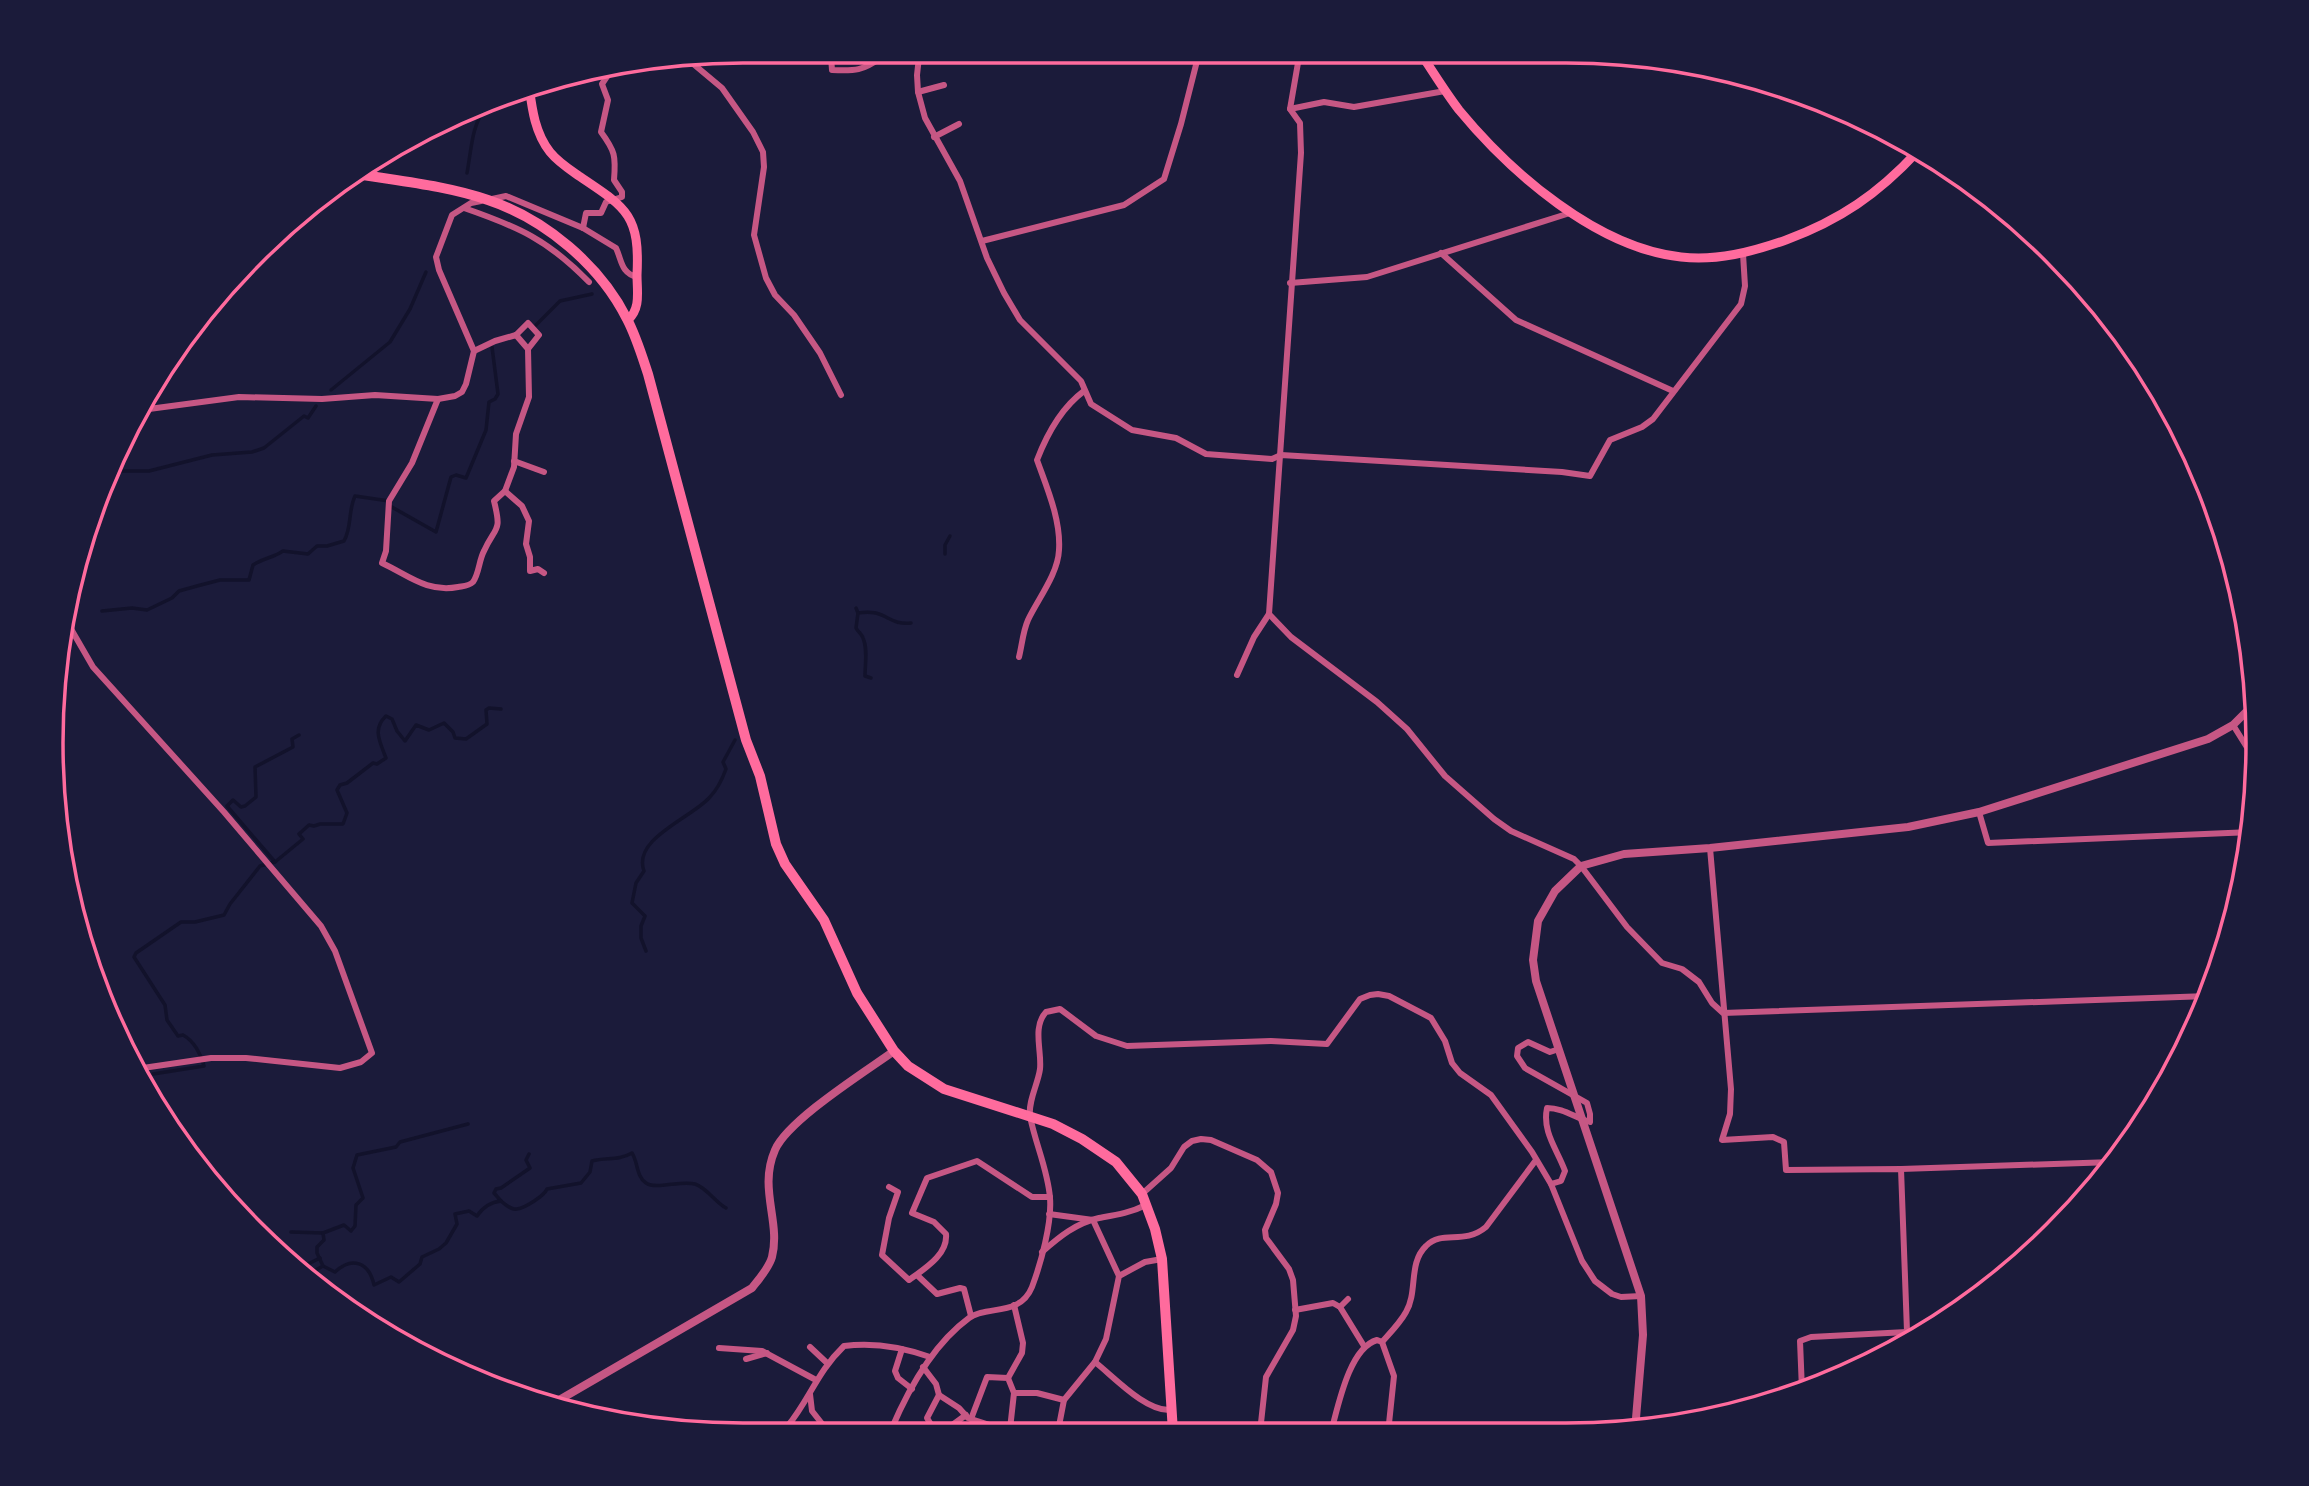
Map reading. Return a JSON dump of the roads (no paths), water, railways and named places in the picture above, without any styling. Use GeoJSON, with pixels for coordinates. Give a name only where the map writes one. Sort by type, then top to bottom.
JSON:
{"type":"FeatureCollection","features":[{"type":"Feature","properties":{"kind":"highway"},"geometry":{"type":"LineString","coordinates":[[368,176],[438,187],[490,201],[512,211],[535,223],[571,249],[612,295],[628,320],[648,374],[746,740],[760,776],[776,845],[785,864],[834,937],[853,986],[894,1051],[908,1066],[944,1089],[1067,1131],[1105,1153],[1132,1179],[1144,1200],[1155,1229],[1162,1259],[1172,1423]]}},
{"type":"Feature","properties":{"kind":"main road"},"geometry":{"type":"LineString","coordinates":[[1427,63],[1460,110],[1514,167],[1570,213],[1634,245],[1660,254],[1684,258],[1727,257],[1799,235],[1850,211],[1880,190],[1912,158]]}},
{"type":"Feature","properties":{"kind":"main road"},"geometry":{"type":"LineString","coordinates":[[530,97],[534,119],[550,152],[563,165],[615,201],[636,229],[637,309],[628,320]]}},
{"type":"Feature","properties":{"kind":"street"},"geometry":{"type":"LineString","coordinates":[[832,63],[832,69],[856,71],[874,63]]}},
{"type":"Feature","properties":{"kind":"street"},"geometry":{"type":"LineString","coordinates":[[918,63],[918,92],[925,118],[960,181],[987,258],[1020,320],[1080,381],[1091,404],[1132,430],[1176,438],[1206,454],[1272,458],[1281,455],[1590,476],[1610,440],[1642,427],[1653,419],[1741,304],[1745,286],[1743,254]]}},
{"type":"Feature","properties":{"kind":"street"},"geometry":{"type":"LineString","coordinates":[[982,242],[1124,205],[1164,179],[1196,63]]}},
{"type":"Feature","properties":{"kind":"street"},"geometry":{"type":"LineString","coordinates":[[1237,675],[1254,637],[1269,614],[1301,153],[1300,123],[1290,109],[1298,63]]}},
{"type":"Feature","properties":{"kind":"street"},"geometry":{"type":"LineString","coordinates":[[694,65],[722,88],[753,132],[763,152],[764,167],[754,235],[766,278],[775,295],[794,315],[820,353],[841,395]]}},
{"type":"Feature","properties":{"kind":"street"},"geometry":{"type":"LineString","coordinates":[[583,228],[586,213],[601,212],[606,202],[622,197],[622,192],[614,180],[614,150],[601,132],[608,100],[602,84],[607,77]]}},
{"type":"Feature","properties":{"kind":"street"},"geometry":{"type":"LineString","coordinates":[[918,92],[944,85]]}},
{"type":"Feature","properties":{"kind":"street"},"geometry":{"type":"LineString","coordinates":[[1290,109],[1324,102],[1354,107],[1445,91]]}},
{"type":"Feature","properties":{"kind":"street"},"geometry":{"type":"LineString","coordinates":[[934,137],[959,124]]}},
{"type":"Feature","properties":{"kind":"street"},"geometry":{"type":"LineString","coordinates":[[151,409],[239,397],[322,399],[375,395],[438,399],[455,396],[462,391],[470,374],[474,351],[436,257],[452,215],[471,203],[506,196],[583,228],[615,248],[620,264],[628,275],[637,277]]}},
{"type":"Feature","properties":{"kind":"street"},"geometry":{"type":"LineString","coordinates":[[464,208],[504,222],[546,243],[589,282]]}},
{"type":"Feature","properties":{"kind":"street"},"geometry":{"type":"LineString","coordinates":[[1290,283],[1367,277],[1570,213]]}},
{"type":"Feature","properties":{"kind":"street"},"geometry":{"type":"LineString","coordinates":[[1441,253],[1516,320],[1673,391]]}},
{"type":"Feature","properties":{"kind":"street"},"geometry":{"type":"LineString","coordinates":[[438,399],[412,463],[389,501],[383,562],[422,586],[444,590],[469,585],[474,580],[484,550],[498,531],[499,522],[494,501],[505,491],[514,461],[516,434],[529,397],[528,349],[539,335],[538,331],[528,323],[516,335],[474,351]]}},
{"type":"Feature","properties":{"kind":"street"},"geometry":{"type":"LineString","coordinates":[[516,335],[528,349]]}},
{"type":"Feature","properties":{"kind":"street"},"geometry":{"type":"LineString","coordinates":[[1019,657],[1027,623],[1054,568],[1059,551],[1056,519],[1037,460],[1044,441],[1068,403],[1084,391]]}},
{"type":"Feature","properties":{"kind":"street"},"geometry":{"type":"LineString","coordinates":[[514,461],[544,472]]}},
{"type":"Feature","properties":{"kind":"street"},"geometry":{"type":"LineString","coordinates":[[505,491],[522,506],[529,521],[526,544],[530,570],[538,569],[544,573]]}},
{"type":"Feature","properties":{"kind":"street"},"geometry":{"type":"LineString","coordinates":[[1269,614],[1291,637],[1377,702],[1407,729],[1445,776],[1494,819],[1511,831],[1574,859],[1626,927],[1662,963],[1682,969],[1699,982],[1712,1003],[1723,1013],[2197,996]]}},
{"type":"Feature","properties":{"kind":"street"},"geometry":{"type":"LineString","coordinates":[[73,632],[93,667],[224,812],[321,926],[335,951],[372,1053],[361,1062],[340,1068],[306,1063],[222,1058],[146,1068]]}},
{"type":"Feature","properties":{"kind":"street"},"geometry":{"type":"LineString","coordinates":[[1636,1419],[1643,1335],[1641,1296],[1536,981],[1533,960],[1535,937],[1546,904],[1555,891],[1581,866],[1623,854],[1710,848],[1908,827],[1979,812],[2176,750],[2233,725],[2245,713]]}},
{"type":"Feature","properties":{"kind":"street"},"geometry":{"type":"LineString","coordinates":[[2233,725],[2246,746]]}},
{"type":"Feature","properties":{"kind":"street"},"geometry":{"type":"LineString","coordinates":[[1979,812],[1988,843],[2240,833]]}},
{"type":"Feature","properties":{"kind":"street"},"geometry":{"type":"LineString","coordinates":[[1710,848],[1731,1089],[1730,1114],[1722,1140],[1773,1137],[1784,1142],[1786,1170],[2101,1162]]}},
{"type":"Feature","properties":{"kind":"street"},"geometry":{"type":"LineString","coordinates":[[895,1423],[923,1367],[953,1331],[971,1315],[998,1311],[1014,1305],[1032,1289],[1042,1252],[1050,1197],[1030,1112],[1040,1069],[1039,1032],[1043,1015],[1060,1009],[1096,1036],[1127,1046],[1271,1041],[1327,1044],[1360,999],[1378,994],[1389,996],[1431,1018],[1452,1063],[1460,1073],[1485,1089],[1499,1104],[1551,1184],[1583,1261],[1595,1281],[1612,1294],[1621,1297],[1641,1296]]}},
{"type":"Feature","properties":{"kind":"street"},"geometry":{"type":"LineString","coordinates":[[1551,1184],[1561,1181],[1565,1171],[1544,1122],[1547,1108],[1560,1108],[1574,1117],[1590,1122],[1587,1103],[1525,1068],[1517,1056],[1518,1048],[1528,1042],[1550,1052],[1559,1049]]}},
{"type":"Feature","properties":{"kind":"street"},"geometry":{"type":"LineString","coordinates":[[562,1398],[752,1288],[771,1259],[774,1246],[767,1183],[775,1148],[798,1121],[894,1051]]}},
{"type":"Feature","properties":{"kind":"street"},"geometry":{"type":"LineString","coordinates":[[1042,1252],[1069,1229],[1093,1220],[1135,1211],[1171,1168],[1184,1147],[1192,1141],[1211,1140],[1263,1164],[1270,1172],[1278,1193],[1265,1230],[1266,1238],[1289,1269],[1293,1280],[1295,1310],[1293,1330],[1266,1377],[1261,1423]]}},
{"type":"Feature","properties":{"kind":"street"},"geometry":{"type":"LineString","coordinates":[[1382,1342],[1406,1312],[1417,1258],[1424,1247],[1440,1238],[1475,1236],[1486,1227],[1536,1160]]}},
{"type":"Feature","properties":{"kind":"street"},"geometry":{"type":"LineString","coordinates":[[889,1187],[898,1192],[888,1218],[882,1255],[909,1280],[937,1258],[947,1242],[946,1234],[934,1222],[912,1213],[928,1178],[977,1161],[1032,1197],[1050,1197]]}},
{"type":"Feature","properties":{"kind":"street"},"geometry":{"type":"LineString","coordinates":[[1802,1381],[1800,1341],[1811,1337],[1907,1331],[1901,1169]]}},
{"type":"Feature","properties":{"kind":"street"},"geometry":{"type":"LineString","coordinates":[[1049,1214],[1093,1220]]}},
{"type":"Feature","properties":{"kind":"street"},"geometry":{"type":"LineString","coordinates":[[1060,1423],[1064,1400],[1095,1362],[1109,1329],[1119,1276],[1093,1220]]}},
{"type":"Feature","properties":{"kind":"street"},"geometry":{"type":"LineString","coordinates":[[1119,1276],[1145,1262],[1162,1259]]}},
{"type":"Feature","properties":{"kind":"street"},"geometry":{"type":"LineString","coordinates":[[917,1275],[937,1294],[964,1289],[971,1315]]}},
{"type":"Feature","properties":{"kind":"street"},"geometry":{"type":"LineString","coordinates":[[1340,1307],[1348,1299]]}},
{"type":"Feature","properties":{"kind":"street"},"geometry":{"type":"LineString","coordinates":[[1295,1310],[1333,1303],[1340,1307],[1364,1346]]}},
{"type":"Feature","properties":{"kind":"street"},"geometry":{"type":"LineString","coordinates":[[1008,1378],[1023,1353],[1014,1305]]}},
{"type":"Feature","properties":{"kind":"street"},"geometry":{"type":"LineString","coordinates":[[1334,1423],[1350,1373],[1364,1346],[1377,1340],[1382,1342]]}},
{"type":"Feature","properties":{"kind":"street"},"geometry":{"type":"LineString","coordinates":[[1382,1342],[1394,1376],[1389,1423]]}},
{"type":"Feature","properties":{"kind":"street"},"geometry":{"type":"LineString","coordinates":[[790,1423],[799,1413],[827,1363],[845,1346],[866,1343],[930,1357]]}},
{"type":"Feature","properties":{"kind":"street"},"geometry":{"type":"LineString","coordinates":[[719,1348],[762,1350],[816,1380]]}},
{"type":"Feature","properties":{"kind":"street"},"geometry":{"type":"LineString","coordinates":[[810,1348],[827,1363]]}},
{"type":"Feature","properties":{"kind":"street"},"geometry":{"type":"LineString","coordinates":[[902,1349],[895,1371],[898,1378],[912,1389]]}},
{"type":"Feature","properties":{"kind":"street"},"geometry":{"type":"LineString","coordinates":[[746,1359],[767,1353]]}},
{"type":"Feature","properties":{"kind":"street"},"geometry":{"type":"LineString","coordinates":[[1095,1362],[1149,1405],[1160,1410],[1171,1410]]}},
{"type":"Feature","properties":{"kind":"street"},"geometry":{"type":"LineString","coordinates":[[923,1367],[936,1384],[939,1395],[928,1419],[930,1423]]}},
{"type":"Feature","properties":{"kind":"street"},"geometry":{"type":"LineString","coordinates":[[958,1423],[968,1417],[987,1377],[1008,1378]]}},
{"type":"Feature","properties":{"kind":"street"},"geometry":{"type":"LineString","coordinates":[[1008,1378],[1014,1393],[1012,1423]]}},
{"type":"Feature","properties":{"kind":"street"},"geometry":{"type":"LineString","coordinates":[[810,1392],[812,1411],[821,1423]]}},
{"type":"Feature","properties":{"kind":"street"},"geometry":{"type":"LineString","coordinates":[[1014,1393],[1037,1393],[1064,1400]]}},
{"type":"Feature","properties":{"kind":"street"},"geometry":{"type":"LineString","coordinates":[[939,1395],[968,1417],[985,1423]]}},
{"type":"Feature","properties":{"kind":"waterway"},"geometry":{"type":"LineString","coordinates":[[467,173],[471,146],[480,116]]}},
{"type":"Feature","properties":{"kind":"waterway"},"geometry":{"type":"LineString","coordinates":[[331,390],[390,342],[410,309],[426,272]]}},
{"type":"Feature","properties":{"kind":"waterway"},"geometry":{"type":"LineString","coordinates":[[536,325],[560,301],[592,294]]}},
{"type":"Feature","properties":{"kind":"waterway"},"geometry":{"type":"LineString","coordinates":[[102,611],[132,608],[147,610],[172,598],[179,591],[220,580],[249,580],[253,565],[283,551],[308,554],[317,546],[344,541],[355,496],[389,501],[390,506],[436,532],[451,477],[456,475],[466,478],[486,430],[489,402],[498,394],[492,347]]}},
{"type":"Feature","properties":{"kind":"waterway"},"geometry":{"type":"LineString","coordinates":[[120,471],[149,471],[212,455],[252,452],[264,448],[304,416],[308,418],[316,406]]}},
{"type":"Feature","properties":{"kind":"waterway"},"geometry":{"type":"LineString","coordinates":[[945,554],[945,545],[950,536]]}},
{"type":"Feature","properties":{"kind":"waterway"},"geometry":{"type":"LineString","coordinates":[[856,608],[858,613],[875,613],[897,622],[911,623]]}},
{"type":"Feature","properties":{"kind":"waterway"},"geometry":{"type":"LineString","coordinates":[[858,613],[856,628],[865,647],[865,676],[871,678]]}},
{"type":"Feature","properties":{"kind":"waterway"},"geometry":{"type":"LineString","coordinates":[[153,1074],[204,1066],[194,1044],[183,1035],[178,1036],[167,1020],[165,1005],[134,957],[136,953],[181,922],[195,922],[224,915],[260,866],[275,862],[303,839],[299,834],[309,825],[343,824],[347,813],[337,790],[340,785],[347,783],[373,763],[377,764],[386,758],[378,731],[386,716],[392,719],[405,741],[416,725],[429,730],[444,723],[455,738],[466,739],[487,724],[486,710],[501,709]]}},
{"type":"Feature","properties":{"kind":"waterway"},"geometry":{"type":"LineString","coordinates":[[275,862],[227,806],[233,800],[241,807],[245,806],[256,797],[255,767],[293,747],[292,739],[299,735]]}},
{"type":"Feature","properties":{"kind":"waterway"},"geometry":{"type":"LineString","coordinates":[[646,951],[641,938],[641,926],[645,916],[632,903],[636,883],[644,871],[643,859],[647,849],[665,830],[701,806],[712,795],[723,777],[726,769],[723,762],[735,740]]}},
{"type":"Feature","properties":{"kind":"waterway"},"geometry":{"type":"LineString","coordinates":[[315,1270],[323,1266],[317,1253],[317,1247],[324,1240],[323,1233],[344,1225],[351,1231],[355,1226],[356,1205],[363,1198],[353,1168],[357,1155],[396,1147],[400,1142],[468,1124]]}},
{"type":"Feature","properties":{"kind":"waterway"},"geometry":{"type":"LineString","coordinates":[[323,1266],[335,1272],[348,1264],[359,1264],[368,1271],[374,1285],[391,1277],[399,1282],[420,1264],[422,1257],[446,1243],[457,1224],[455,1214],[469,1211],[477,1216],[494,1202],[501,1201],[513,1209],[520,1208],[538,1198],[547,1189],[581,1183],[590,1172],[592,1161],[632,1153],[640,1177],[646,1183],[656,1186],[695,1184],[726,1208]]}},
{"type":"Feature","properties":{"kind":"waterway"},"geometry":{"type":"LineString","coordinates":[[501,1201],[494,1193],[496,1189],[530,1168],[526,1160],[529,1154]]}},
{"type":"Feature","properties":{"kind":"waterway"},"geometry":{"type":"LineString","coordinates":[[291,1232],[323,1233]]}},
{"type":"Feature","properties":{"kind":"waterway"},"geometry":{"type":"LineString","coordinates":[[307,1264],[320,1258]]}}]}
